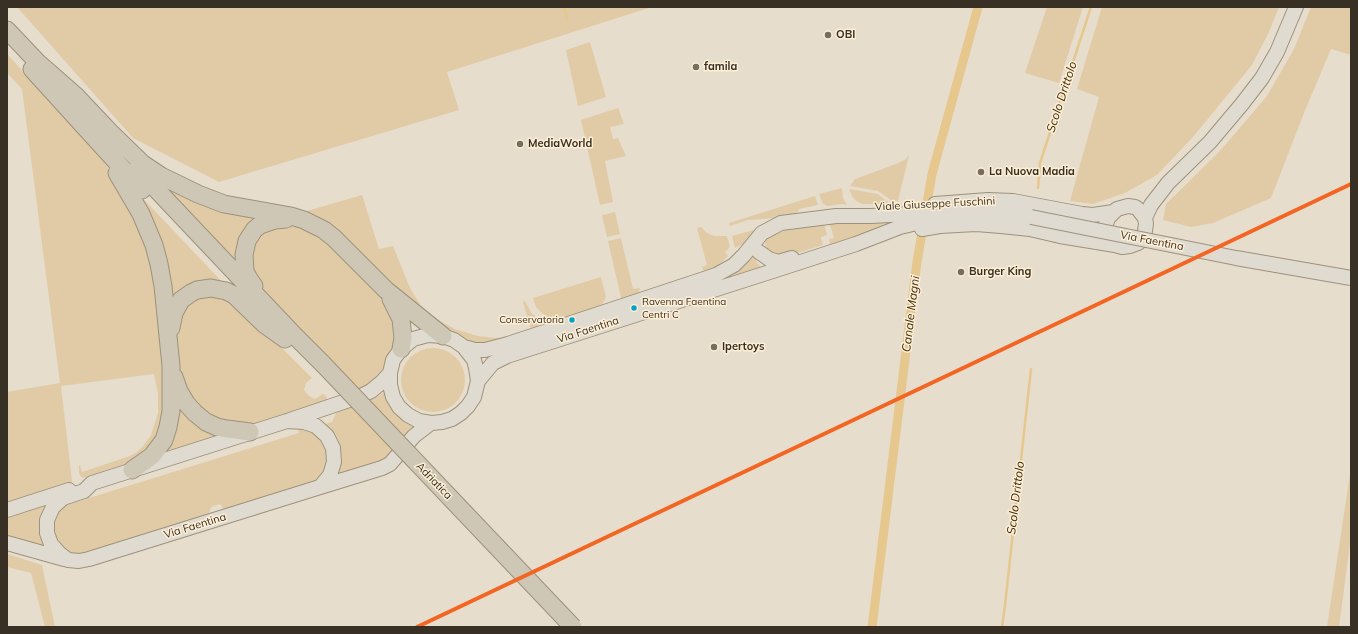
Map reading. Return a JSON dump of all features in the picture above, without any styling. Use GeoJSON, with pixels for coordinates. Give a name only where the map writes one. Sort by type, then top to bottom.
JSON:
{"type":"FeatureCollection","features":[{"type":"Feature","properties":{"kind":"highway"},"geometry":{"type":"LineString","coordinates":[[7,30],[290,338]]}},
{"type":"Feature","properties":{"kind":"highway"},"geometry":{"type":"LineString","coordinates":[[7,43],[100,145],[290,338]]}},
{"type":"Feature","properties":{"kind":"highway"},"geometry":{"type":"LineString","coordinates":[[36,61],[78,97],[114,136],[143,164],[161,176],[191,191],[224,204],[291,216],[304,220],[324,230],[334,238],[386,290],[443,336]]}},
{"type":"Feature","properties":{"kind":"highway"},"geometry":{"type":"LineString","coordinates":[[100,145],[141,214],[154,245],[160,264],[170,344],[171,410],[168,427],[164,440],[152,456],[132,470]]}},
{"type":"Feature","properties":{"kind":"highway"},"geometry":{"type":"LineString","coordinates":[[290,338],[288,321],[249,279],[245,271],[244,247],[250,235],[260,225],[282,219],[304,220]]}},
{"type":"Feature","properties":{"kind":"highway"},"geometry":{"type":"LineString","coordinates":[[170,344],[172,320],[177,306],[186,296],[197,290],[204,289],[226,291],[234,296],[264,324],[290,338]]}},
{"type":"Feature","properties":{"kind":"highway"},"geometry":{"type":"LineString","coordinates":[[386,290],[401,319],[403,338],[401,349]]}},
{"type":"Feature","properties":{"kind":"highway","name":"Adriatica"},"geometry":{"type":"LineString","coordinates":[[290,338],[573,627]]}},
{"type":"Feature","properties":{"kind":"highway"},"geometry":{"type":"LineString","coordinates":[[171,366],[179,391],[186,404],[195,413],[206,422],[217,427],[250,432]]}},
{"type":"Feature","properties":{"kind":"highway","name":"Adriatica"},"geometry":{"type":"LineString","coordinates":[[318,366],[561,627]]}},
{"type":"Feature","properties":{"kind":"main road"},"geometry":{"type":"LineString","coordinates":[[1145,218],[1151,205],[1168,183],[1210,142],[1262,78],[1277,52],[1296,7]]}},
{"type":"Feature","properties":{"kind":"main road"},"geometry":{"type":"LineString","coordinates":[[1128,206],[1168,183]]}},
{"type":"Feature","properties":{"kind":"main road","name":"Viale Giuseppe Fuschini"},"geometry":{"type":"LineString","coordinates":[[943,214],[988,200],[1021,203],[1082,214],[1093,215],[1113,212]]}},
{"type":"Feature","properties":{"kind":"main road"},"geometry":{"type":"LineString","coordinates":[[1128,206],[1138,209],[1145,218],[1146,224],[1144,237],[1138,243],[1122,247],[1115,245],[1107,236],[1106,229],[1108,218],[1113,212],[1122,207],[1128,206]]}},
{"type":"Feature","properties":{"kind":"main road","name":"Viale Giuseppe Fuschini"},"geometry":{"type":"LineString","coordinates":[[781,223],[806,215],[841,208],[911,210]]}},
{"type":"Feature","properties":{"kind":"main road","name":"Via Faentina"},"geometry":{"type":"LineString","coordinates":[[911,210],[943,214],[1000,213],[1031,217],[1236,258],[1351,278]]}},
{"type":"Feature","properties":{"kind":"main road","name":"Viale Giuseppe Fuschini"},"geometry":{"type":"LineString","coordinates":[[943,214],[976,224],[1030,229],[1060,236],[1115,245]]}},
{"type":"Feature","properties":{"kind":"main road","name":"Via Faentina"},"geometry":{"type":"LineString","coordinates":[[478,381],[493,363],[507,356],[901,230],[943,214]]}},
{"type":"Feature","properties":{"kind":"main road","name":"Via Faentina"},"geometry":{"type":"LineString","coordinates":[[464,347],[475,350],[494,348],[716,276],[734,265],[762,233],[781,223]]}},
{"type":"Feature","properties":{"kind":"main road"},"geometry":{"type":"LineString","coordinates":[[762,233],[759,252],[766,264],[776,270]]}},
{"type":"Feature","properties":{"kind":"main road"},"geometry":{"type":"LineString","coordinates":[[759,252],[769,260],[778,262],[802,255],[812,258]]}},
{"type":"Feature","properties":{"kind":"main road"},"geometry":{"type":"LineString","coordinates":[[428,335],[443,336],[454,340],[464,347],[474,360],[478,381],[474,397],[461,414],[442,422],[431,423],[419,421],[408,415],[399,407],[393,397],[390,385],[390,373],[393,360],[401,349],[413,340],[428,335]]}},
{"type":"Feature","properties":{"kind":"main road"},"geometry":{"type":"LineString","coordinates":[[7,510],[361,396],[371,391],[390,373]]}},
{"type":"Feature","properties":{"kind":"main road"},"geometry":{"type":"LineString","coordinates":[[287,421],[304,422],[316,426],[327,436],[333,448],[334,462],[330,475],[320,487]]}},
{"type":"Feature","properties":{"kind":"main road","name":"Via Faentina"},"geometry":{"type":"LineString","coordinates":[[7,543],[68,560],[79,561],[89,559],[382,468],[390,464],[414,436],[431,423]]}},
{"type":"Feature","properties":{"kind":"main road"},"geometry":{"type":"LineString","coordinates":[[68,560],[51,544],[47,533],[47,520],[53,507],[63,498],[84,491],[92,483]]}},
{"type":"Feature","properties":{"kind":"shaded area"},"geometry":{"type":"Polygon","coordinates":[[[17,7],[652,7],[447,72],[459,110],[219,182],[133,138],[17,7]]]}},
{"type":"Feature","properties":{"kind":"shaded area"},"geometry":{"type":"Polygon","coordinates":[[[1047,7],[1083,7],[1059,83],[1025,73],[1047,7]]]}},
{"type":"Feature","properties":{"kind":"shaded area"},"geometry":{"type":"Polygon","coordinates":[[[1102,7],[1279,7],[1269,32],[1252,65],[1193,137],[1157,175],[1125,193],[1093,204],[1070,201],[1099,97],[1077,89],[1102,7]]]}},
{"type":"Feature","properties":{"kind":"shaded area"},"geometry":{"type":"Polygon","coordinates":[[[1311,7],[1351,7],[1351,55],[1331,49],[1271,198],[1213,223],[1191,227],[1163,220],[1166,204],[1220,151],[1267,96],[1294,49],[1311,7]]]}},
{"type":"Feature","properties":{"kind":"shaded area"},"geometry":{"type":"Polygon","coordinates":[[[590,42],[606,97],[578,106],[566,50],[590,42]]]}},
{"type":"Feature","properties":{"kind":"shaded area"},"geometry":{"type":"Polygon","coordinates":[[[7,54],[98,153],[123,191],[151,253],[167,379],[160,435],[136,461],[83,478],[79,473],[79,465],[82,472],[127,457],[136,453],[151,435],[158,413],[158,394],[154,374],[61,386],[72,481],[71,483],[7,504],[7,392],[60,383],[22,89],[7,73],[7,54]]]}},
{"type":"Feature","properties":{"kind":"shaded area"},"geometry":{"type":"Polygon","coordinates":[[[618,108],[624,124],[610,127],[613,139],[618,138],[626,156],[605,161],[613,202],[600,205],[581,120],[618,108]]]}},
{"type":"Feature","properties":{"kind":"shaded area"},"geometry":{"type":"Polygon","coordinates":[[[909,155],[898,201],[891,200],[878,191],[850,186],[855,179],[905,160],[909,155]]]}},
{"type":"Feature","properties":{"kind":"shaded area"},"geometry":{"type":"Polygon","coordinates":[[[147,172],[264,216],[242,270],[147,172]]]}},
{"type":"Feature","properties":{"kind":"shaded area"},"geometry":{"type":"Polygon","coordinates":[[[842,188],[843,198],[847,205],[842,204],[827,206],[823,204],[819,194],[842,188]]]}},
{"type":"Feature","properties":{"kind":"shaded area"},"geometry":{"type":"Polygon","coordinates":[[[849,189],[878,194],[890,204],[862,204],[856,201],[849,189]]]}},
{"type":"Feature","properties":{"kind":"shaded area"},"geometry":{"type":"Polygon","coordinates":[[[135,190],[226,286],[170,306],[135,190]]]}},
{"type":"Feature","properties":{"kind":"shaded area"},"geometry":{"type":"Polygon","coordinates":[[[362,195],[379,249],[393,246],[410,288],[420,304],[418,307],[455,329],[478,336],[505,339],[493,343],[473,344],[441,328],[300,213],[362,195]]]}},
{"type":"Feature","properties":{"kind":"shaded area"},"geometry":{"type":"Polygon","coordinates":[[[815,196],[818,205],[799,209],[797,214],[779,218],[748,220],[730,226],[729,223],[815,196]]]}},
{"type":"Feature","properties":{"kind":"shaded area"},"geometry":{"type":"Polygon","coordinates":[[[615,212],[620,234],[607,237],[602,215],[615,212]]]}},
{"type":"Feature","properties":{"kind":"shaded area"},"geometry":{"type":"Polygon","coordinates":[[[917,217],[878,228],[830,245],[829,239],[834,238],[829,222],[917,217]]]}},
{"type":"Feature","properties":{"kind":"shaded area"},"geometry":{"type":"Polygon","coordinates":[[[824,223],[827,235],[821,237],[823,245],[778,259],[766,252],[766,239],[770,235],[803,226],[824,223]]]}},
{"type":"Feature","properties":{"kind":"shaded area"},"geometry":{"type":"Polygon","coordinates":[[[295,224],[317,233],[384,297],[399,331],[384,373],[359,393],[308,342],[292,320],[257,282],[247,250],[258,232],[295,224]]]}},
{"type":"Feature","properties":{"kind":"shaded area"},"geometry":{"type":"Polygon","coordinates":[[[701,227],[707,233],[714,236],[727,236],[730,247],[725,252],[728,256],[721,263],[719,268],[704,272],[702,267],[707,265],[697,228],[701,227]]]}},
{"type":"Feature","properties":{"kind":"shaded area"},"geometry":{"type":"Polygon","coordinates":[[[757,229],[747,244],[735,248],[732,236],[757,229]]]}},
{"type":"Feature","properties":{"kind":"shaded area"},"geometry":{"type":"Polygon","coordinates":[[[621,238],[633,289],[640,288],[637,296],[622,302],[608,241],[621,238]]]}},
{"type":"Feature","properties":{"kind":"shaded area"},"geometry":{"type":"Polygon","coordinates":[[[753,252],[757,263],[763,269],[719,282],[732,275],[745,264],[753,252]]]}},
{"type":"Feature","properties":{"kind":"shaded area"},"geometry":{"type":"Polygon","coordinates":[[[601,277],[606,297],[602,305],[547,324],[545,316],[536,307],[533,298],[601,277]]]}},
{"type":"Feature","properties":{"kind":"shaded area"},"geometry":{"type":"Polygon","coordinates":[[[212,291],[248,314],[312,378],[306,383],[304,390],[309,396],[315,399],[323,394],[326,396],[327,400],[316,406],[250,426],[234,426],[199,410],[179,375],[175,333],[180,308],[212,291]]]}},
{"type":"Feature","properties":{"kind":"shaded area"},"geometry":{"type":"Polygon","coordinates":[[[525,301],[532,314],[538,318],[537,328],[532,332],[523,302],[525,301]]]}},
{"type":"Feature","properties":{"kind":"shaded area"},"geometry":{"type":"Polygon","coordinates":[[[427,348],[439,348],[456,357],[463,368],[465,380],[463,392],[456,403],[439,412],[427,412],[415,407],[406,398],[401,386],[401,374],[406,362],[415,353],[427,348]]]}},
{"type":"Feature","properties":{"kind":"shaded area"},"geometry":{"type":"Polygon","coordinates":[[[386,391],[418,425],[386,460],[333,477],[321,425],[332,422],[337,411],[374,399],[386,391]]]}},
{"type":"Feature","properties":{"kind":"shaded area"},"geometry":{"type":"Polygon","coordinates":[[[179,408],[218,436],[164,454],[179,408]]]}},
{"type":"Feature","properties":{"kind":"shaded area"},"geometry":{"type":"Polygon","coordinates":[[[298,429],[314,432],[324,440],[330,463],[315,483],[225,511],[220,504],[211,507],[208,517],[86,555],[71,554],[63,551],[51,533],[55,512],[72,500],[73,503],[299,433],[298,429]]]}},
{"type":"Feature","properties":{"kind":"shaded area"},"geometry":{"type":"Polygon","coordinates":[[[1351,467],[1351,536],[1339,627],[1327,627],[1351,467]]]}},
{"type":"Feature","properties":{"kind":"shaded area"},"geometry":{"type":"Polygon","coordinates":[[[51,502],[51,551],[7,537],[7,516],[51,502]]]}},
{"type":"Feature","properties":{"kind":"shaded area"},"geometry":{"type":"Polygon","coordinates":[[[177,538],[176,540],[94,565],[79,568],[70,568],[7,550],[60,563],[177,538]]]}},
{"type":"Feature","properties":{"kind":"shaded area"},"geometry":{"type":"Polygon","coordinates":[[[7,554],[42,565],[55,627],[45,627],[31,573],[7,567],[7,554]]]}},
{"type":"Feature","properties":{"kind":"waterway"},"geometry":{"type":"LineString","coordinates":[[564,7],[567,20]]}},
{"type":"Feature","properties":{"kind":"waterway","name":"Canale Magni"},"geometry":{"type":"LineString","coordinates":[[872,627],[917,262],[932,174],[978,7]]}},
{"type":"Feature","properties":{"kind":"waterway","name":"Scolo Drittolo"},"geometry":{"type":"LineString","coordinates":[[1038,188],[1040,163],[1091,7]]}},
{"type":"Feature","properties":{"kind":"waterway","name":"Scolo Drittolo"},"geometry":{"type":"LineString","coordinates":[[1002,627],[1031,369]]}},
{"type":"Feature","properties":{"kind":"transit line"},"geometry":{"type":"LineString","coordinates":[[417,627],[1351,184]]}},
{"type":"Feature","properties":{"kind":"place","name":"OBI"},"geometry":{"type":"Point","coordinates":[828,35]}},
{"type":"Feature","properties":{"kind":"place","name":"famila"},"geometry":{"type":"Point","coordinates":[696,67]}},
{"type":"Feature","properties":{"kind":"place","name":"MediaWorld"},"geometry":{"type":"Point","coordinates":[520,144]}},
{"type":"Feature","properties":{"kind":"place","name":"La Nuova Madia"},"geometry":{"type":"Point","coordinates":[981,172]}},
{"type":"Feature","properties":{"kind":"place","name":"Burger King"},"geometry":{"type":"Point","coordinates":[961,272]}},
{"type":"Feature","properties":{"kind":"place","name":"Ravenna Faentina Centri C"},"geometry":{"type":"Point","coordinates":[634,308]}},
{"type":"Feature","properties":{"kind":"place","name":"Conservatoria"},"geometry":{"type":"Point","coordinates":[572,320]}},
{"type":"Feature","properties":{"kind":"place","name":"Ipertoys"},"geometry":{"type":"Point","coordinates":[714,347]}}]}
